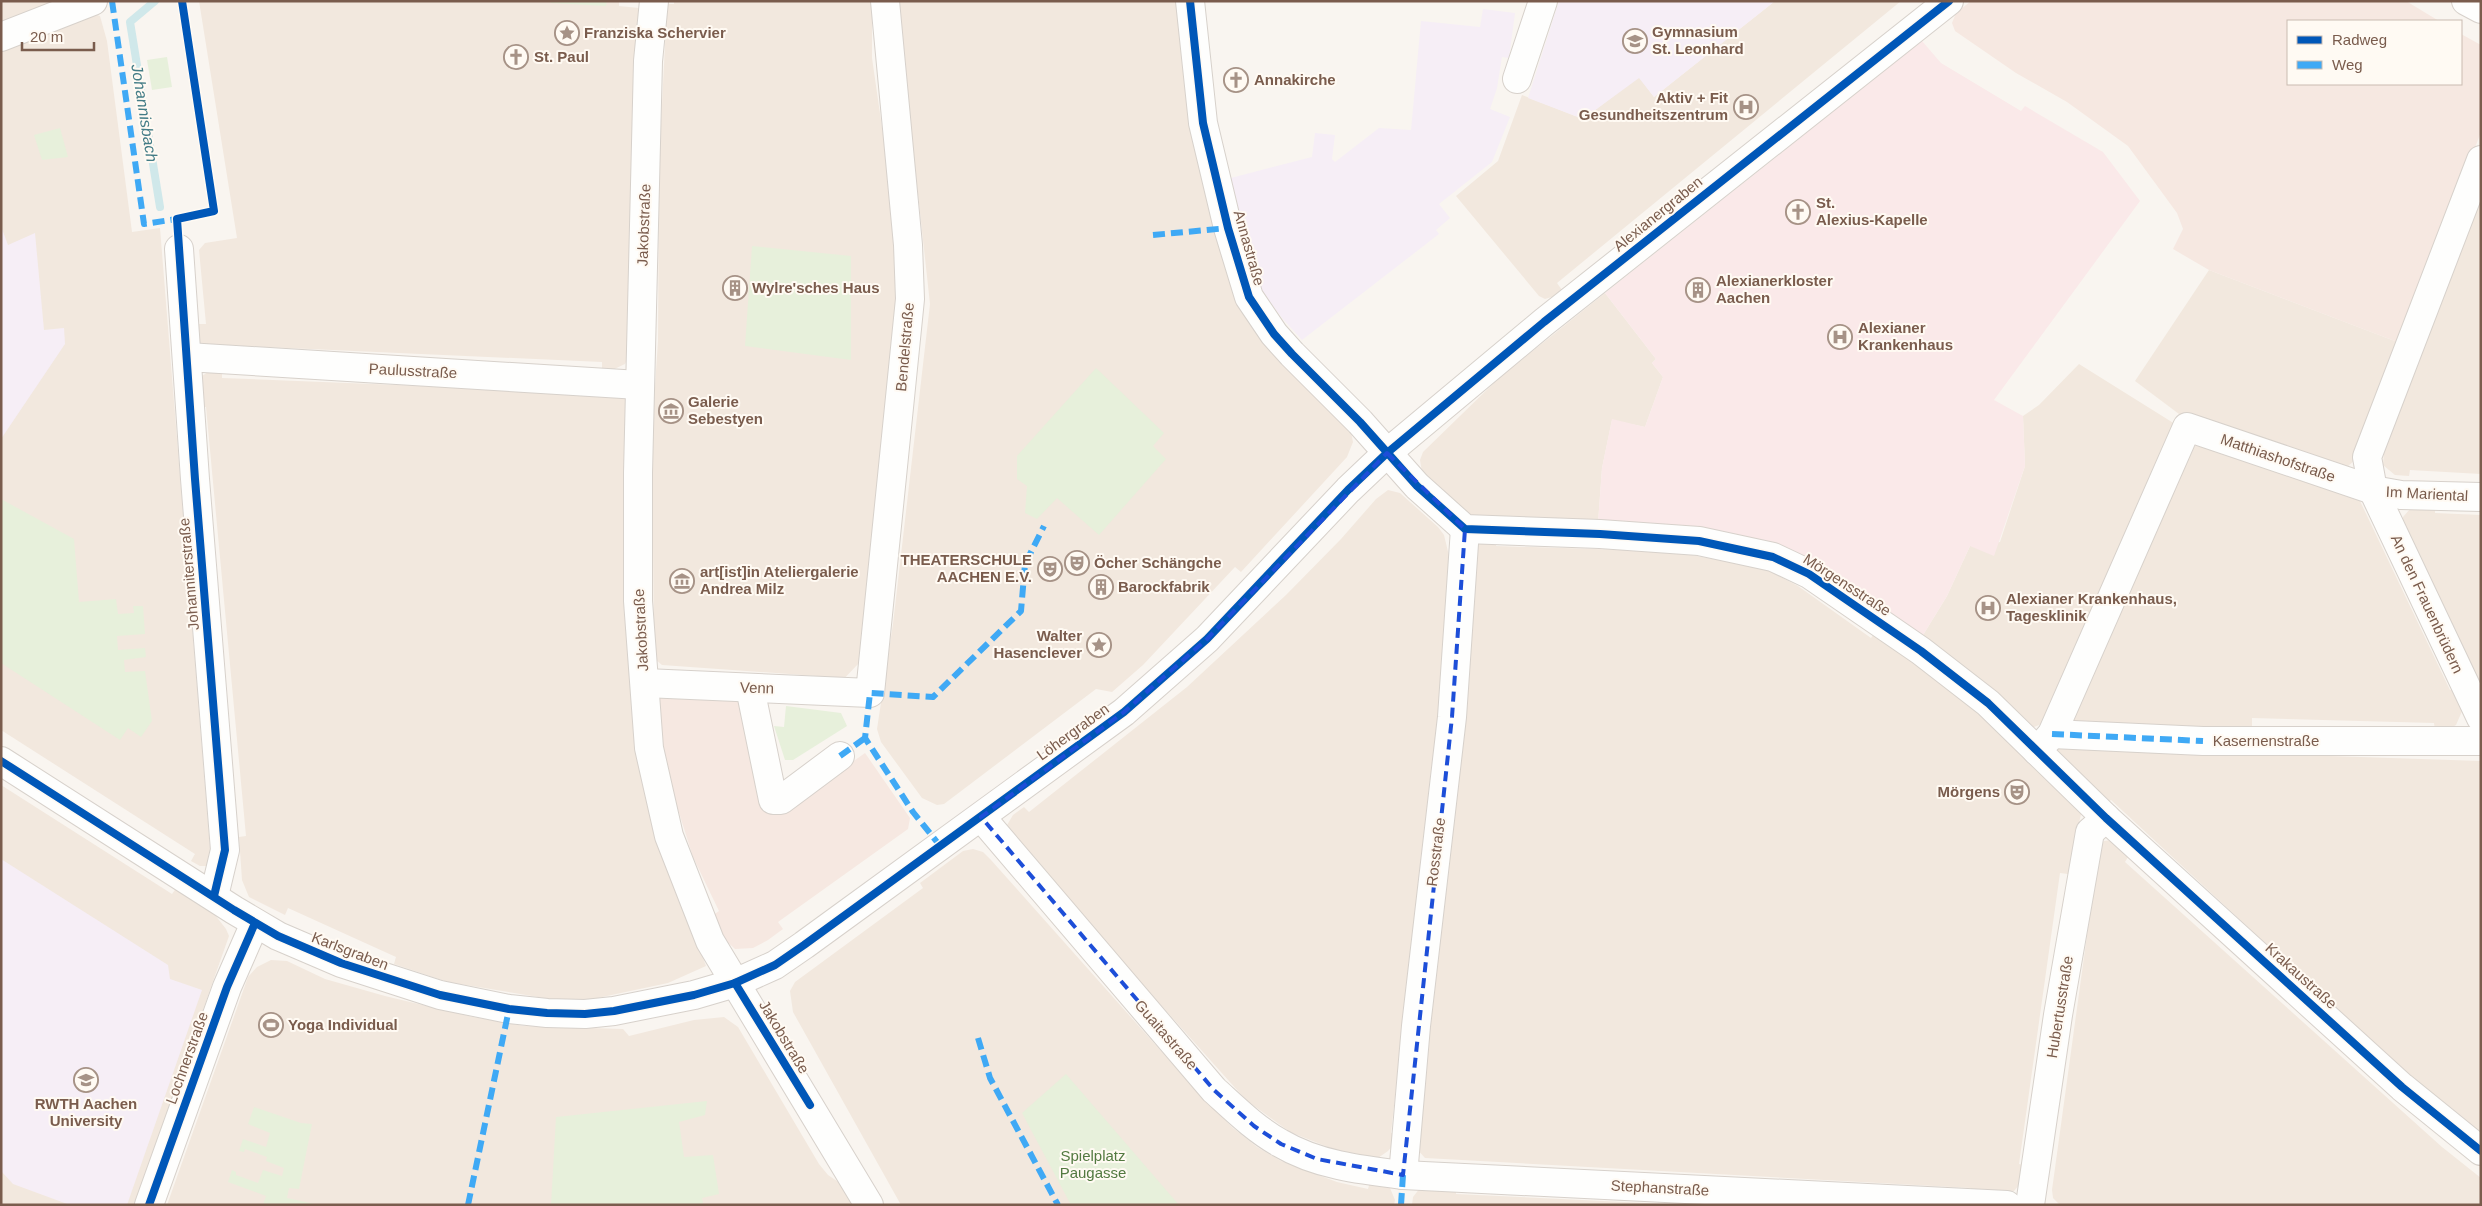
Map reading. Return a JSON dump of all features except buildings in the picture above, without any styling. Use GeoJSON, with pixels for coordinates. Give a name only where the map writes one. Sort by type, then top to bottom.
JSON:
{"type":"FeatureCollection","features":[{"type":"Feature","properties":{"kind":"street"},"geometry":{"type":"LineString","coordinates":[[1,37],[93,1]]}},
{"type":"Feature","properties":{"kind":"street","name":"Jakobstraße"},"geometry":{"type":"LineString","coordinates":[[654,1],[648,61],[639,385],[638,601],[649,748],[669,836],[710,941],[869,1205]]}},
{"type":"Feature","properties":{"kind":"street","name":"Bendelstraße"},"geometry":{"type":"LineString","coordinates":[[870,693],[910,299],[908,245],[885,1]]}},
{"type":"Feature","properties":{"kind":"street"},"geometry":{"type":"LineString","coordinates":[[1517,79],[1543,1],[1539,1]]}},
{"type":"Feature","properties":{"kind":"street","name":"Alexianergraben"},"geometry":{"type":"LineString","coordinates":[[1387,453],[1544,322],[1949,1]]}},
{"type":"Feature","properties":{"kind":"street"},"geometry":{"type":"LineString","coordinates":[[2466,1],[2481,9]]}},
{"type":"Feature","properties":{"kind":"street","name":"Annastraße"},"geometry":{"type":"LineString","coordinates":[[1191,12],[1203,123],[1224,211],[1249,297],[1274,334],[1360,422],[1387,453]]}},
{"type":"Feature","properties":{"kind":"street"},"geometry":{"type":"LineString","coordinates":[[2373,490],[2367,457],[2481,160]]}},
{"type":"Feature","properties":{"kind":"street","name":"Johanniterstraße"},"geometry":{"type":"LineString","coordinates":[[179,249],[195,479],[225,850],[214,896]]}},
{"type":"Feature","properties":{"kind":"street","name":"Paulusstraße"},"geometry":{"type":"LineString","coordinates":[[187,357],[639,385]]}},
{"type":"Feature","properties":{"kind":"street","name":"Matthiashofstraße"},"geometry":{"type":"LineString","coordinates":[[2044,743],[2187,427],[2373,490]]}},
{"type":"Feature","properties":{"kind":"street"},"geometry":{"type":"LineString","coordinates":[[1387,453],[1416,486],[1465,530]]}},
{"type":"Feature","properties":{"kind":"street","name":"Löhergraben"},"geometry":{"type":"LineString","coordinates":[[735,983],[775,965],[1124,712],[1207,639],[1348,490],[1387,453]]}},
{"type":"Feature","properties":{"kind":"street","name":"Im Mariental"},"geometry":{"type":"LineString","coordinates":[[2373,490],[2401,495],[2481,497]]}},
{"type":"Feature","properties":{"kind":"street","name":"An den Frauenbrüdern"},"geometry":{"type":"LineString","coordinates":[[2373,490],[2481,718]]}},
{"type":"Feature","properties":{"kind":"street","name":"Mörgensstraße"},"geometry":{"type":"LineString","coordinates":[[1465,530],[1600,534],[1699,541],[1773,557],[1809,574],[1921,651],[1988,703],[2044,743],[2106,818]]}},
{"type":"Feature","properties":{"kind":"street","name":"Rosstraße"},"geometry":{"type":"LineString","coordinates":[[1403,1175],[1417,1017],[1452,717],[1465,530]]}},
{"type":"Feature","properties":{"kind":"street","name":"Venn"},"geometry":{"type":"LineString","coordinates":[[645,683],[870,693]]}},
{"type":"Feature","properties":{"kind":"street"},"geometry":{"type":"LineString","coordinates":[[750,688],[773,800],[781,800],[840,756]]}},
{"type":"Feature","properties":{"kind":"street","name":"Kasernenstraße"},"geometry":{"type":"LineString","coordinates":[[2044,743],[2481,741]]}},
{"type":"Feature","properties":{"kind":"street","name":"Karlsgraben"},"geometry":{"type":"LineString","coordinates":[[1,761],[255,923],[311,951],[393,982],[440,995],[509,1009],[585,1014],[614,1011],[694,995],[735,983]]}},
{"type":"Feature","properties":{"kind":"street","name":"Guaitastraße"},"geometry":{"type":"LineString","coordinates":[[981,817],[1214,1090],[1254,1126],[1280,1144],[1317,1159],[1354,1169],[1403,1175]]}},
{"type":"Feature","properties":{"kind":"street","name":"Krakaustraße"},"geometry":{"type":"LineString","coordinates":[[2106,818],[2402,1087],[2481,1151]]}},
{"type":"Feature","properties":{"kind":"street","name":"Hubertusstraße"},"geometry":{"type":"LineString","coordinates":[[2030,1205],[2058,1015],[2088,840],[2090,832],[2106,818]]}},
{"type":"Feature","properties":{"kind":"street","name":"Lochnerstraße"},"geometry":{"type":"LineString","coordinates":[[149,1205],[227,987],[255,923]]}},
{"type":"Feature","properties":{"kind":"street","name":"Stephanstraße"},"geometry":{"type":"LineString","coordinates":[[1403,1175],[2007,1205]]}},
{"type":"Feature","properties":{"kind":"highlighted area"},"geometry":{"type":"Polygon","coordinates":[[[1387,453],[1465,529],[1452,717],[1403,1175],[1317,1159],[1281,1144],[1254,1126],[1214,1090],[981,817],[1124,712],[1207,639],[1387,453]]]}},
{"type":"Feature","properties":{"kind":"shaded area"},"geometry":{"type":"Polygon","coordinates":[[[1,1],[68,1],[1,29],[1,1]]]}},
{"type":"Feature","properties":{"kind":"shaded area"},"geometry":{"type":"Polygon","coordinates":[[[199,1],[619,1],[619,6],[639,8],[629,356],[625,364],[610,371],[602,370],[602,362],[220,345],[202,353],[185,324],[206,324],[199,250],[205,243],[237,238],[199,1]]]}},
{"type":"Feature","properties":{"kind":"shaded area"},"geometry":{"type":"Polygon","coordinates":[[[674,1],[872,1],[872,58],[889,176],[900,299],[875,499],[881,500],[859,663],[838,685],[831,684],[831,677],[662,665],[655,659],[654,655],[652,432],[658,341],[659,166],[667,4],[674,4],[674,1]]]}},
{"type":"Feature","properties":{"kind":"shaded area"},"geometry":{"type":"Polygon","coordinates":[[[897,1],[1181,1],[1225,238],[1351,432],[1353,442],[1347,457],[1241,572],[1235,567],[1143,665],[1112,692],[1096,689],[944,804],[937,805],[922,798],[881,742],[877,729],[893,624],[930,304],[897,1]]]}},
{"type":"Feature","properties":{"kind":"shaded area","name":"Gymnasium St. Leonhard"},"geometry":{"type":"Polygon","coordinates":[[[1559,1],[1775,1],[1654,97],[1639,78],[1583,119],[1528,98],[1559,1]]]}},
{"type":"Feature","properties":{"kind":"shaded area"},"geometry":{"type":"Polygon","coordinates":[[[1775,1],[1901,1],[1557,283],[1562,290],[1555,296],[1545,299],[1539,296],[1456,196],[1498,161],[1522,95],[1583,119],[1639,77],[1654,97],[1775,1]]]}},
{"type":"Feature","properties":{"kind":"shaded area"},"geometry":{"type":"Polygon","coordinates":[[[1971,1],[2406,1],[2437,20],[2287,20],[2287,85],[2462,85],[2462,35],[2481,45],[2481,132],[2400,343],[2209,270],[2173,249],[2183,229],[2177,213],[2128,146],[2067,102],[2016,73],[1955,31],[1952,23],[1956,13],[1971,1]]]}},
{"type":"Feature","properties":{"kind":"shaded area"},"geometry":{"type":"Polygon","coordinates":[[[1483,9],[1515,13],[1509,58],[1502,57],[1497,88],[1490,109],[1510,117],[1492,162],[1439,204],[1450,218],[1436,230],[1439,234],[1302,340],[1282,318],[1262,291],[1241,238],[1227,179],[1312,157],[1315,133],[1335,135],[1332,159],[1335,162],[1379,128],[1411,130],[1421,21],[1480,27],[1483,9]]]}},
{"type":"Feature","properties":{"kind":"shaded area"},"geometry":{"type":"Polygon","coordinates":[[[91,13],[100,16],[107,41],[132,232],[160,228],[210,848],[218,848],[211,864],[207,866],[200,866],[191,861],[195,854],[1,730],[1,47],[91,13]]]}},
{"type":"Feature","properties":{"kind":"shaded area","name":"Alexianer Krankenhaus"},"geometry":{"type":"Polygon","coordinates":[[[1922,41],[1941,63],[2021,111],[2025,106],[2103,152],[2140,201],[1994,400],[2023,416],[2025,466],[1994,556],[1970,546],[1947,596],[1920,640],[1787,549],[1598,523],[1602,468],[1612,419],[1645,427],[1663,377],[1652,363],[1656,359],[1605,293],[1922,41]]]}},
{"type":"Feature","properties":{"kind":"shaded area"},"geometry":{"type":"Polygon","coordinates":[[[2481,200],[2481,474],[2410,470],[2409,476],[2395,475],[2383,465],[2384,452],[2481,200]]]}},
{"type":"Feature","properties":{"kind":"shaded area"},"geometry":{"type":"Polygon","coordinates":[[[2,229],[8,245],[35,233],[44,330],[64,328],[65,344],[1,439],[2,229]]]}},
{"type":"Feature","properties":{"kind":"shaded area"},"geometry":{"type":"Polygon","coordinates":[[[2209,270],[2400,343],[2355,460],[2346,468],[2336,468],[2179,414],[2135,381],[2209,270]]]}},
{"type":"Feature","properties":{"kind":"shaded area"},"geometry":{"type":"Polygon","coordinates":[[[1605,293],[1656,359],[1652,363],[1663,377],[1645,427],[1612,420],[1602,468],[1598,523],[1474,520],[1422,472],[1420,460],[1423,452],[1498,379],[1605,293]]]}},
{"type":"Feature","properties":{"kind":"shaded area"},"geometry":{"type":"Polygon","coordinates":[[[2079,364],[2175,424],[2042,724],[2031,728],[1920,640],[1947,596],[1970,546],[2000,542],[2025,466],[2023,416],[2039,405],[2079,364]]]}},
{"type":"Feature","properties":{"kind":"shaded area"},"geometry":{"type":"Polygon","coordinates":[[[222,371],[222,378],[621,394],[625,399],[650,811],[706,966],[668,983],[574,1003],[448,982],[394,964],[396,957],[288,908],[285,915],[249,897],[242,880],[239,837],[246,836],[206,407],[199,407],[202,376],[208,372],[222,371]]]}},
{"type":"Feature","properties":{"kind":"shaded area"},"geometry":{"type":"Polygon","coordinates":[[[2195,446],[2205,447],[2360,501],[2450,690],[2457,688],[2463,709],[2456,725],[2447,730],[2435,731],[2434,723],[2252,718],[2252,731],[2065,727],[2153,539],[2191,450],[2195,446]]]}},
{"type":"Feature","properties":{"kind":"shaded area"},"geometry":{"type":"Polygon","coordinates":[[[1388,490],[1400,493],[1438,527],[1444,535],[1451,564],[1440,703],[1391,1133],[1396,1133],[1395,1143],[1388,1151],[1375,1160],[1333,1149],[1290,1132],[1246,1100],[1004,830],[1013,815],[1024,807],[1029,812],[1187,687],[1286,595],[1341,539],[1376,499],[1388,490]]]}},
{"type":"Feature","properties":{"kind":"shaded area"},"geometry":{"type":"Polygon","coordinates":[[[2435,505],[2435,513],[2481,515],[2481,688],[2403,526],[2403,517],[2411,508],[2435,505]]]}},
{"type":"Feature","properties":{"kind":"shaded area"},"geometry":{"type":"Polygon","coordinates":[[[1496,539],[1496,546],[1626,550],[1691,555],[1766,569],[1798,586],[1871,638],[1876,631],[1942,678],[2078,807],[2081,814],[2068,874],[2060,873],[2019,1164],[2027,1166],[2020,1184],[2014,1191],[2005,1195],[1971,1197],[1971,1188],[1425,1158],[1416,1148],[1476,545],[1481,541],[1496,539]]]}},
{"type":"Feature","properties":{"kind":"shaded area"},"geometry":{"type":"Polygon","coordinates":[[[659,695],[742,697],[763,810],[778,815],[865,753],[910,818],[908,829],[778,922],[783,929],[768,940],[753,948],[735,949],[722,937],[712,916],[719,911],[693,857],[669,781],[660,731],[659,695]]]}},
{"type":"Feature","properties":{"kind":"shaded area"},"geometry":{"type":"Polygon","coordinates":[[[2053,747],[2481,761],[2481,1135],[2405,1073],[2111,800],[2104,807],[2053,747]]]}},
{"type":"Feature","properties":{"kind":"shaded area","name":"RWTH Aachen University"},"geometry":{"type":"Polygon","coordinates":[[[1,785],[172,894],[177,887],[215,915],[229,936],[134,1205],[1,1205],[1,785]]]}},
{"type":"Feature","properties":{"kind":"shaded area"},"geometry":{"type":"Polygon","coordinates":[[[2112,840],[2130,854],[2125,862],[2442,1147],[2481,1178],[2481,1205],[2060,1205],[2053,1198],[2052,1190],[2099,848],[2104,841],[2112,840]]]}},
{"type":"Feature","properties":{"kind":"shaded area"},"geometry":{"type":"Polygon","coordinates":[[[973,849],[983,852],[991,860],[1202,1097],[1233,1128],[1257,1147],[1281,1161],[1337,1182],[1368,1189],[1370,1182],[1390,1188],[1395,1200],[1394,1205],[901,1205],[793,1012],[790,991],[795,982],[923,888],[920,883],[963,851],[973,849]]]}},
{"type":"Feature","properties":{"kind":"shaded area","name":"RWTH Aachen University"},"geometry":{"type":"Polygon","coordinates":[[[1,859],[168,965],[170,979],[202,990],[127,1205],[70,1205],[13,1184],[1,1171],[1,859]]]}},
{"type":"Feature","properties":{"kind":"shaded area"},"geometry":{"type":"Polygon","coordinates":[[[271,960],[287,961],[325,979],[385,996],[473,1017],[524,1026],[623,1029],[629,1036],[694,1020],[724,1017],[738,1027],[819,1164],[828,1175],[846,1187],[857,1205],[167,1205],[248,977],[257,967],[271,960]]]}},
{"type":"Feature","properties":{"kind":"shaded area"},"geometry":{"type":"Polygon","coordinates":[[[1456,1186],[1456,1194],[1688,1205],[1412,1205],[1413,1197],[1420,1188],[1456,1186]]]}},
{"type":"Feature","properties":{"kind":"green space"},"geometry":{"type":"Polygon","coordinates":[[[551,1],[607,1],[606,6],[551,3],[551,1]]]}},
{"type":"Feature","properties":{"kind":"green space"},"geometry":{"type":"Polygon","coordinates":[[[167,57],[172,87],[152,90],[147,60],[167,57]]]}},
{"type":"Feature","properties":{"kind":"green space"},"geometry":{"type":"Polygon","coordinates":[[[60,128],[68,157],[42,160],[34,135],[60,128]]]}},
{"type":"Feature","properties":{"kind":"green space"},"geometry":{"type":"Polygon","coordinates":[[[752,246],[851,256],[851,360],[745,346],[752,246]]]}},
{"type":"Feature","properties":{"kind":"green space"},"geometry":{"type":"Polygon","coordinates":[[[1096,368],[1164,433],[1153,446],[1166,459],[1099,535],[1057,498],[1037,519],[1025,513],[1027,486],[1017,479],[1017,456],[1096,368]]]}},
{"type":"Feature","properties":{"kind":"green space"},"geometry":{"type":"Polygon","coordinates":[[[1,499],[74,539],[79,602],[116,599],[118,614],[134,613],[133,606],[143,606],[145,634],[117,636],[118,650],[145,648],[146,657],[124,660],[125,672],[145,671],[152,721],[141,737],[128,728],[120,740],[1,663],[1,499]]]}},
{"type":"Feature","properties":{"kind":"green space"},"geometry":{"type":"Polygon","coordinates":[[[786,706],[841,713],[847,726],[793,760],[785,760],[774,726],[784,727],[786,706]]]}},
{"type":"Feature","properties":{"kind":"green space","name":"Spielplatz Paugasse"},"geometry":{"type":"Polygon","coordinates":[[[1066,1074],[1179,1205],[1071,1205],[1022,1113],[1066,1074]]]}},
{"type":"Feature","properties":{"kind":"green space"},"geometry":{"type":"Polygon","coordinates":[[[707,1101],[705,1115],[679,1122],[684,1157],[713,1155],[719,1194],[702,1198],[703,1203],[697,1205],[551,1205],[556,1117],[707,1101]]]}},
{"type":"Feature","properties":{"kind":"green space"},"geometry":{"type":"Polygon","coordinates":[[[254,1107],[301,1123],[312,1124],[299,1189],[289,1188],[287,1198],[319,1205],[263,1205],[266,1196],[228,1182],[232,1170],[236,1172],[236,1175],[258,1183],[263,1170],[282,1176],[284,1168],[266,1161],[267,1157],[245,1149],[244,1152],[239,1151],[243,1139],[266,1147],[270,1133],[248,1124],[254,1107]]]}},
{"type":"Feature","properties":{"kind":"waterway","name":"Johannisbach"},"geometry":{"type":"LineString","coordinates":[[155,1],[130,22],[160,207]]}},
{"type":"Feature","properties":{"kind":"marked path"},"geometry":{"type":"LineString","coordinates":[[112,1],[144,224],[177,219]]}},
{"type":"Feature","properties":{"kind":"marked path"},"geometry":{"type":"LineString","coordinates":[[1153,235],[1228,228],[1227,224]]}},
{"type":"Feature","properties":{"kind":"marked path"},"geometry":{"type":"LineString","coordinates":[[941,847],[913,812],[865,738],[870,693],[933,697],[1021,611],[1025,564],[1044,526]]}},
{"type":"Feature","properties":{"kind":"marked path"},"geometry":{"type":"LineString","coordinates":[[2052,734],[2203,741]]}},
{"type":"Feature","properties":{"kind":"marked path"},"geometry":{"type":"LineString","coordinates":[[840,756],[865,738]]}},
{"type":"Feature","properties":{"kind":"marked path"},"geometry":{"type":"LineString","coordinates":[[468,1205],[509,1009]]}},
{"type":"Feature","properties":{"kind":"marked path"},"geometry":{"type":"LineString","coordinates":[[978,1038],[990,1078],[1058,1205]]}},
{"type":"Feature","properties":{"kind":"marked path"},"geometry":{"type":"LineString","coordinates":[[1401,1205],[1403,1175]]}},
{"type":"Feature","properties":{"kind":"cycle path"},"geometry":{"type":"LineString","coordinates":[[182,1],[214,211],[177,219],[195,479],[225,850],[214,896]]}},
{"type":"Feature","properties":{"kind":"cycle path"},"geometry":{"type":"LineString","coordinates":[[1190,1],[1203,123],[1228,228],[1249,297],[1274,334],[1292,354],[1360,422],[1417,486],[1465,529],[1600,534],[1699,541],[1773,557],[1809,574],[1921,651],[1988,703],[2106,818],[2402,1087],[2481,1151]]}},
{"type":"Feature","properties":{"kind":"cycle path"},"geometry":{"type":"LineString","coordinates":[[1,761],[234,910],[278,936],[341,963],[440,995],[509,1009],[585,1014],[614,1011],[694,995],[735,983],[775,965],[804,945],[1124,712],[1207,639],[1348,490],[1387,453],[1544,322],[1949,1]]}},
{"type":"Feature","properties":{"kind":"cycle path"},"geometry":{"type":"LineString","coordinates":[[149,1205],[227,987],[255,923]]}},
{"type":"Feature","properties":{"kind":"cycle path"},"geometry":{"type":"LineString","coordinates":[[735,983],[810,1105]]}},
{"type":"Feature","properties":{"kind":"place","name":"Franziska Schervier"},"geometry":{"type":"Point","coordinates":[567,33]}},
{"type":"Feature","properties":{"kind":"place","name":"Gymnasium St. Leonhard"},"geometry":{"type":"Point","coordinates":[1635,41]}},
{"type":"Feature","properties":{"kind":"place","name":"St. Paul"},"geometry":{"type":"Point","coordinates":[516,57]}},
{"type":"Feature","properties":{"kind":"place","name":"Annakirche"},"geometry":{"type":"Point","coordinates":[1236,80]}},
{"type":"Feature","properties":{"kind":"place","name":"Aktiv + Fit Gesundheitszentrum"},"geometry":{"type":"Point","coordinates":[1746,107]}},
{"type":"Feature","properties":{"kind":"place","name":"St. Alexius-Kapelle"},"geometry":{"type":"Point","coordinates":[1798,212]}},
{"type":"Feature","properties":{"kind":"place","name":"Wylre'sches Haus"},"geometry":{"type":"Point","coordinates":[735,288]}},
{"type":"Feature","properties":{"kind":"place","name":"Alexianerkloster Aachen"},"geometry":{"type":"Point","coordinates":[1698,290]}},
{"type":"Feature","properties":{"kind":"place","name":"Alexianer Krankenhaus"},"geometry":{"type":"Point","coordinates":[1840,337]}},
{"type":"Feature","properties":{"kind":"place","name":"Galerie Sebestyen"},"geometry":{"type":"Point","coordinates":[671,411]}},
{"type":"Feature","properties":{"kind":"place","name":"Öcher Schängche"},"geometry":{"type":"Point","coordinates":[1077,563]}},
{"type":"Feature","properties":{"kind":"place","name":"THEATERSCHULE AACHEN E.V."},"geometry":{"type":"Point","coordinates":[1050,569]}},
{"type":"Feature","properties":{"kind":"place","name":"art[ist]in Ateliergalerie Andrea Milz"},"geometry":{"type":"Point","coordinates":[682,581]}},
{"type":"Feature","properties":{"kind":"place","name":"Barockfabrik"},"geometry":{"type":"Point","coordinates":[1101,587]}},
{"type":"Feature","properties":{"kind":"place","name":"Alexianer Krankenhaus, Tagesklinik"},"geometry":{"type":"Point","coordinates":[1988,608]}},
{"type":"Feature","properties":{"kind":"place","name":"Walter Hasenclever"},"geometry":{"type":"Point","coordinates":[1099,645]}},
{"type":"Feature","properties":{"kind":"place","name":"Mörgens"},"geometry":{"type":"Point","coordinates":[2017,792]}},
{"type":"Feature","properties":{"kind":"place","name":"Yoga Individual"},"geometry":{"type":"Point","coordinates":[271,1025]}},
{"type":"Feature","properties":{"kind":"place","name":"RWTH Aachen University"},"geometry":{"type":"Point","coordinates":[86,1080]}}]}
